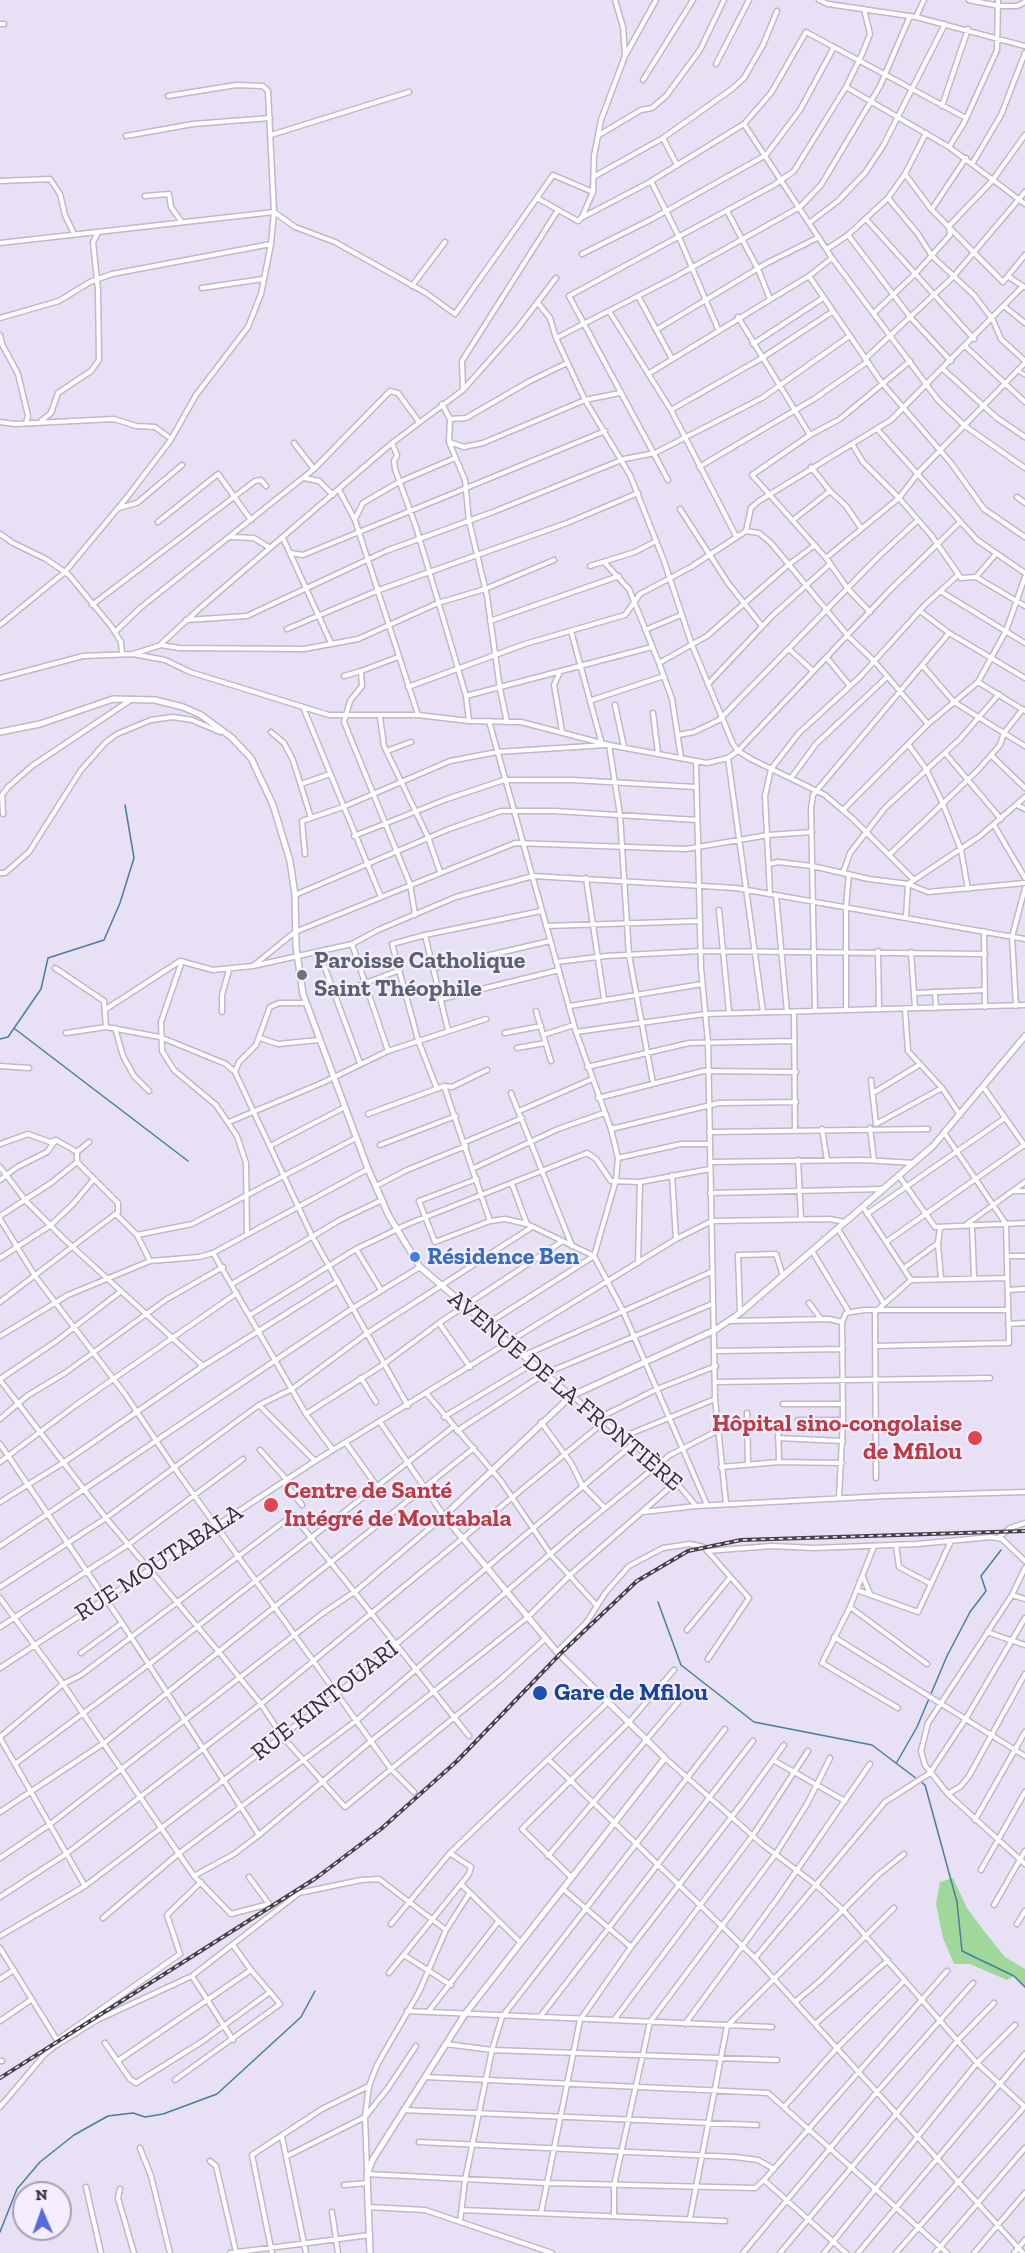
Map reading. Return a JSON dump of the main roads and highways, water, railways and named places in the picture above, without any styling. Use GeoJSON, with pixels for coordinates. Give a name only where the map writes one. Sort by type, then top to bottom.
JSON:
{"type":"FeatureCollection","features":[{"type":"Feature","properties":{"kind":"waterway"},"geometry":{"type":"LineString","coordinates":[[0,1039],[8,1037],[41,989],[48,958],[104,940],[120,903],[134,858],[125,805]]}},
{"type":"Feature","properties":{"kind":"waterway"},"geometry":{"type":"LineString","coordinates":[[15,1029],[188,1161]]}},
{"type":"Feature","properties":{"kind":"waterway"},"geometry":{"type":"LineString","coordinates":[[897,1762],[917,1727],[947,1656],[970,1612],[986,1591],[981,1576],[1001,1550]]}},
{"type":"Feature","properties":{"kind":"waterway"},"geometry":{"type":"LineString","coordinates":[[658,1602],[681,1665],[754,1722],[872,1745],[925,1785],[957,1902],[962,1951],[1014,1976],[1025,1987]]}},
{"type":"Feature","properties":{"kind":"waterway"},"geometry":{"type":"LineString","coordinates":[[0,2232],[17,2189],[40,2162],[74,2135],[108,2116],[133,2113],[145,2117],[163,2114],[217,2094],[301,2017],[315,1991]]}},
{"type":"Feature","properties":{"kind":"railway"},"geometry":{"type":"LineString","coordinates":[[0,2078],[316,1878],[381,1829],[457,1761],[560,1654],[637,1581],[688,1551],[741,1540],[1025,1531]]}},
{"type":"Feature","properties":{"kind":"place","name":"Paroisse Catholique Saint Théophile"},"geometry":{"type":"Point","coordinates":[302,975]}},
{"type":"Feature","properties":{"kind":"place","name":"Résidence Ben"},"geometry":{"type":"Point","coordinates":[415,1257]}},
{"type":"Feature","properties":{"kind":"place","name":"Hôpital sino-congolaise de Mfilou"},"geometry":{"type":"Point","coordinates":[975,1438]}},
{"type":"Feature","properties":{"kind":"place","name":"Centre de Santé Intégré de Moutabala"},"geometry":{"type":"Point","coordinates":[271,1505]}},
{"type":"Feature","properties":{"kind":"place","name":"Gare de Mfilou"},"geometry":{"type":"Point","coordinates":[540,1693]}}]}
